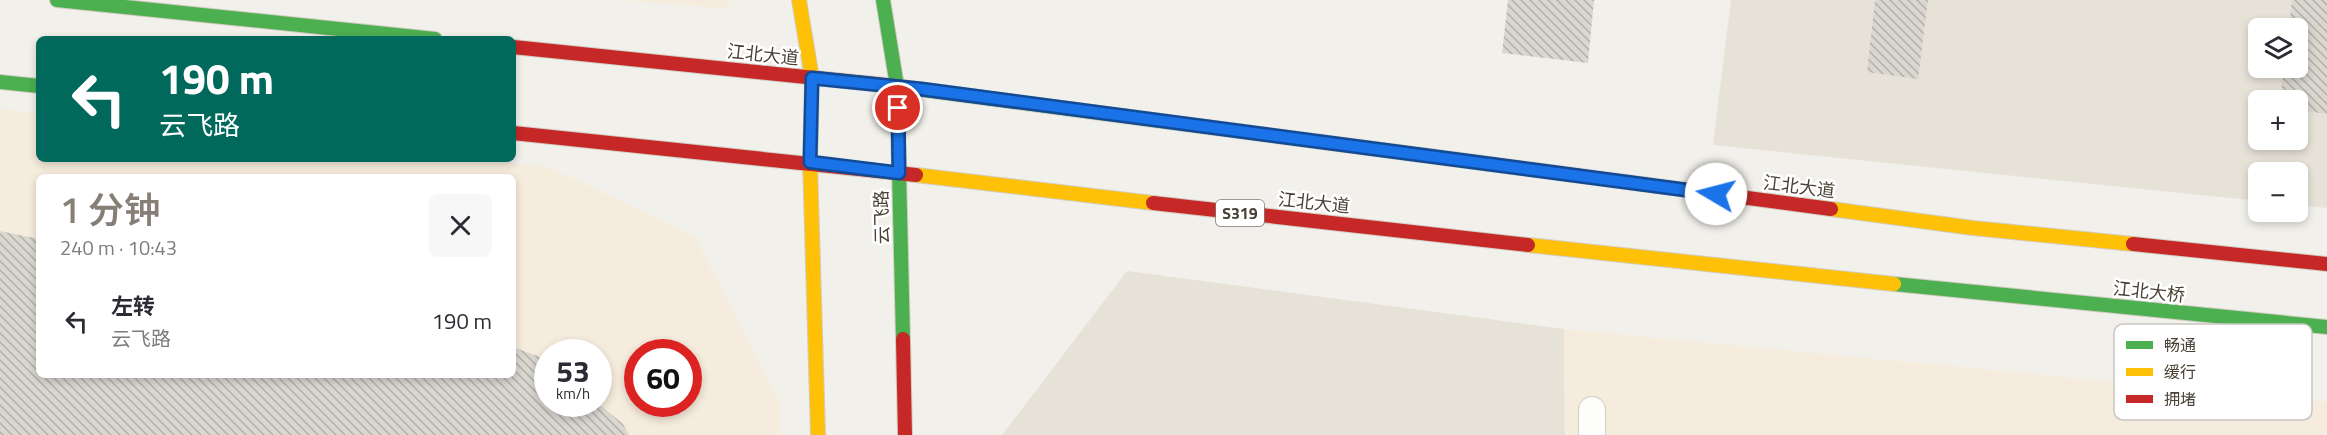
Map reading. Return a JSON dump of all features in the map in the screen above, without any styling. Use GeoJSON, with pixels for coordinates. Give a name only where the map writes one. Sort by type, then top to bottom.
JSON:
{"type":"FeatureCollection","features":[{"type":"Feature","properties":{"kind":"main road"},"geometry":{"type":"LineString","coordinates":[[57,0],[406,36]]}},
{"type":"Feature","properties":{"kind":"main road"},"geometry":{"type":"LineString","coordinates":[[799,0],[812,78],[810,162],[818,435]]}},
{"type":"Feature","properties":{"kind":"main road","name":"云飞路"},"geometry":{"type":"LineString","coordinates":[[883,0],[897,86],[905,435]]}},
{"type":"Feature","properties":{"kind":"main road","name":"江北大道"},"geometry":{"type":"LineString","coordinates":[[516,47],[897,86],[1973,228],[2327,264]]}},
{"type":"Feature","properties":{"kind":"main road"},"geometry":{"type":"LineString","coordinates":[[0,82],[36,86]]}},
{"type":"Feature","properties":{"kind":"main road","name":"江北大道"},"geometry":{"type":"LineString","coordinates":[[516,133],[810,162],[1309,221],[1968,292]]}},
{"type":"Feature","properties":{"kind":"main road","name":"江北大桥"},"geometry":{"type":"LineString","coordinates":[[1968,292],[2296,324]]}},
{"type":"Feature","properties":{"kind":"main road","name":"江北大桥"},"geometry":{"type":"LineString","coordinates":[[2312,326],[2327,327]]}},
{"type":"Feature","properties":{"kind":"street"},"geometry":{"type":"LineString","coordinates":[[1592,410],[1592,435]]}},
{"type":"Feature","properties":{"kind":"shaded area"},"geometry":{"type":"Polygon","coordinates":[[[622,0],[728,0],[730,9],[622,0]]]}},
{"type":"Feature","properties":{"kind":"shaded area"},"geometry":{"type":"Polygon","coordinates":[[[1731,0],[2327,0],[2327,208],[2308,206],[2308,162],[2248,162],[2248,200],[1713,145],[1731,0]]]}},
{"type":"Feature","properties":{"kind":"shaded area"},"geometry":{"type":"Polygon","coordinates":[[[0,109],[36,113],[36,162],[503,162],[549,167],[695,237],[780,403],[780,435],[0,435],[0,109]]]}},
{"type":"Feature","properties":{"kind":"shaded area"},"geometry":{"type":"Polygon","coordinates":[[[1127,271],[1564,329],[1565,435],[1002,435],[1127,271]]]}},
{"type":"Feature","properties":{"kind":"shaded area"},"geometry":{"type":"Polygon","coordinates":[[[1564,329],[2114,382],[2114,420],[2312,420],[2312,401],[2327,402],[2327,435],[1565,435],[1564,329]]]}},
{"type":"Feature","properties":{"kind":"building"},"geometry":{"type":"Polygon","coordinates":[[[1508,0],[1594,0],[1588,63],[1502,53],[1508,0]]]}},
{"type":"Feature","properties":{"kind":"building"},"geometry":{"type":"Polygon","coordinates":[[[1875,0],[1928,0],[1918,79],[1867,72],[1875,0]]]}},
{"type":"Feature","properties":{"kind":"building"},"geometry":{"type":"Polygon","coordinates":[[[2292,0],[2327,0],[2327,114],[2308,111],[2308,90],[2281,90],[2283,78],[2308,78],[2308,18],[2290,18],[2292,0]]]}},
{"type":"Feature","properties":{"kind":"building"},"geometry":{"type":"Polygon","coordinates":[[[0,231],[36,238],[36,378],[516,378],[516,348],[534,355],[534,417],[612,417],[612,415],[623,424],[629,435],[0,435],[0,231]]]}},
{"type":"Feature","properties":{"kind":"traffic: fast"},"geometry":{"type":"LineString","coordinates":[[57,0],[406,36]]}},
{"type":"Feature","properties":{"kind":"traffic: fast"},"geometry":{"type":"LineString","coordinates":[[883,0],[897,86],[903,339]]}},
{"type":"Feature","properties":{"kind":"traffic: fast"},"geometry":{"type":"LineString","coordinates":[[0,82],[36,86]]}},
{"type":"Feature","properties":{"kind":"traffic: fast"},"geometry":{"type":"LineString","coordinates":[[894,86],[1490,164]]}},
{"type":"Feature","properties":{"kind":"traffic: fast"},"geometry":{"type":"LineString","coordinates":[[1894,284],[2297,324]]}},
{"type":"Feature","properties":{"kind":"traffic: fast"},"geometry":{"type":"LineString","coordinates":[[2312,326],[2327,327]]}},
{"type":"Feature","properties":{"kind":"traffic: slow"},"geometry":{"type":"LineString","coordinates":[[799,0],[812,78],[810,162],[818,435]]}},
{"type":"Feature","properties":{"kind":"traffic: slow"},"geometry":{"type":"LineString","coordinates":[[916,175],[1153,203]]}},
{"type":"Feature","properties":{"kind":"traffic: slow"},"geometry":{"type":"LineString","coordinates":[[1831,209],[1973,228],[2133,244]]}},
{"type":"Feature","properties":{"kind":"traffic: slow"},"geometry":{"type":"LineString","coordinates":[[1528,245],[1894,284]]}},
{"type":"Feature","properties":{"kind":"traffic: jam"},"geometry":{"type":"LineString","coordinates":[[516,47],[894,86]]}},
{"type":"Feature","properties":{"kind":"traffic: jam"},"geometry":{"type":"LineString","coordinates":[[516,133],[916,175]]}},
{"type":"Feature","properties":{"kind":"traffic: jam"},"geometry":{"type":"LineString","coordinates":[[1490,164],[1831,209]]}},
{"type":"Feature","properties":{"kind":"traffic: jam"},"geometry":{"type":"LineString","coordinates":[[1153,203],[1528,245]]}},
{"type":"Feature","properties":{"kind":"traffic: jam"},"geometry":{"type":"LineString","coordinates":[[2133,244],[2327,264]]}},
{"type":"Feature","properties":{"kind":"traffic: jam"},"geometry":{"type":"LineString","coordinates":[[903,339],[905,435]]}},
{"type":"Feature","properties":{"kind":"route"},"geometry":{"type":"LineString","coordinates":[[898,108],[899,173],[810,162],[812,78],[921,89],[1716,194]]}}]}
